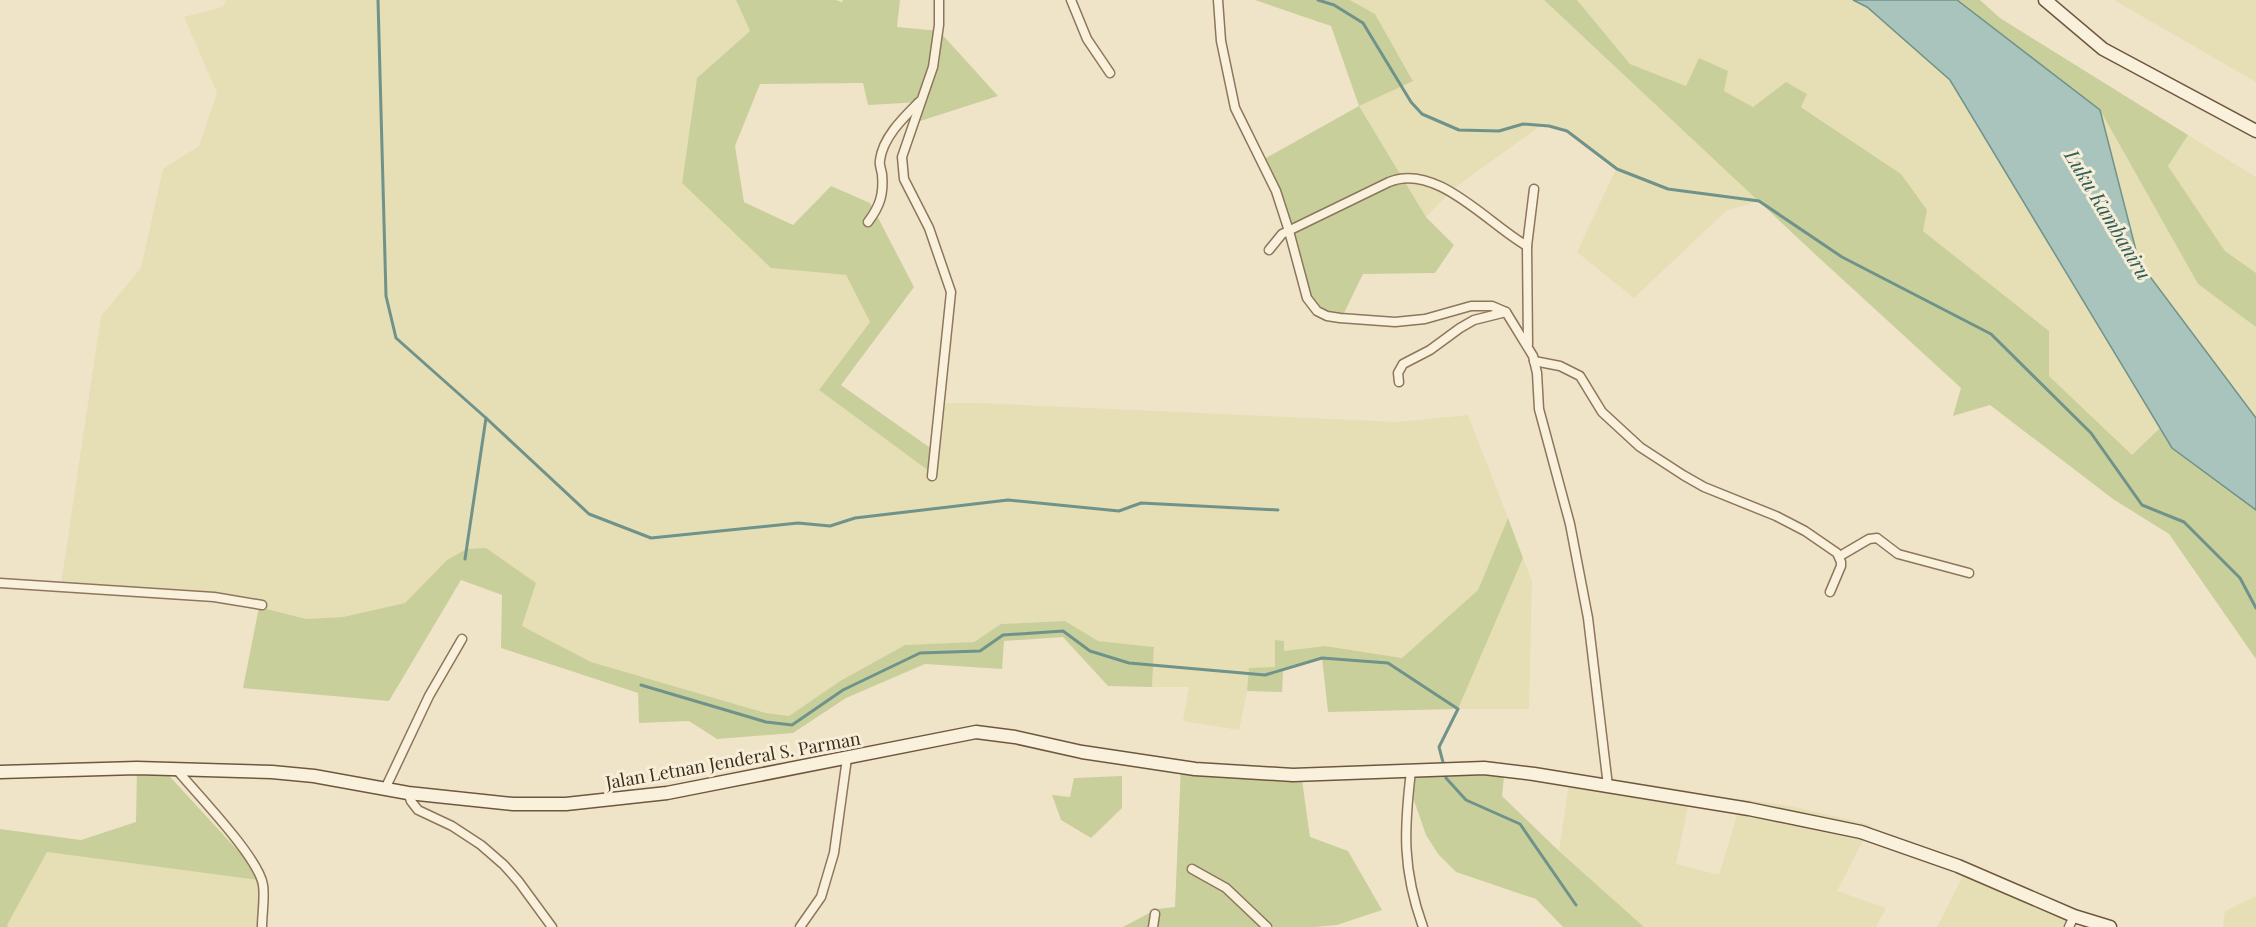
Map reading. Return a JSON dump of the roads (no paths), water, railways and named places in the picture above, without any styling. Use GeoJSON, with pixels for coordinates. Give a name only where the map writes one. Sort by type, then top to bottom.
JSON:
{"type":"FeatureCollection","features":[{"type":"Feature","properties":{"kind":"street"},"geometry":{"type":"LineString","coordinates":[[932,476],[951,292],[929,228],[904,179],[902,157],[934,57],[939,25],[939,0]]}},
{"type":"Feature","properties":{"kind":"street"},"geometry":{"type":"LineString","coordinates":[[1071,0],[1087,39],[1110,73]]}},
{"type":"Feature","properties":{"kind":"street"},"geometry":{"type":"LineString","coordinates":[[1218,0],[1221,41],[1235,108],[1263,160],[1276,191],[1307,298],[1317,311],[1327,316],[1395,322],[1425,319],[1480,305],[1492,306],[1506,312],[1528,347],[1537,373],[1539,409],[1570,524],[1588,618],[1608,786]]}},
{"type":"Feature","properties":{"kind":"street"},"geometry":{"type":"LineString","coordinates":[[2045,0],[2103,49],[2256,131]]}},
{"type":"Feature","properties":{"kind":"street"},"geometry":{"type":"LineString","coordinates":[[868,222],[882,198],[879,162],[883,148],[902,119],[922,100]]}},
{"type":"Feature","properties":{"kind":"street"},"geometry":{"type":"LineString","coordinates":[[1269,250],[1282,234],[1401,177],[1412,177],[1443,187],[1527,246]]}},
{"type":"Feature","properties":{"kind":"street"},"geometry":{"type":"LineString","coordinates":[[1528,347],[1527,246],[1534,189]]}},
{"type":"Feature","properties":{"kind":"street"},"geometry":{"type":"LineString","coordinates":[[1399,382],[1400,369],[1403,364],[1430,351],[1474,320],[1506,312]]}},
{"type":"Feature","properties":{"kind":"street"},"geometry":{"type":"LineString","coordinates":[[1534,361],[1560,366],[1580,376],[1602,412],[1641,447],[1683,475],[1704,487],[1776,516],[1805,531],[1840,556],[1841,567],[1830,592]]}},
{"type":"Feature","properties":{"kind":"street"},"geometry":{"type":"LineString","coordinates":[[1840,556],[1869,539],[1877,538],[1898,554],[1969,573]]}},
{"type":"Feature","properties":{"kind":"street"},"geometry":{"type":"LineString","coordinates":[[0,583],[214,597],[262,605]]}},
{"type":"Feature","properties":{"kind":"street"},"geometry":{"type":"LineString","coordinates":[[386,789],[429,696],[462,639]]}},
{"type":"Feature","properties":{"kind":"street","name":"Jalan Letnan Jenderal S. Parman"},"geometry":{"type":"LineString","coordinates":[[0,772],[115,768],[283,773],[314,776],[408,793],[513,804],[576,804],[667,793],[951,735],[976,732],[1015,737],[1082,752],[1195,769],[1293,775],[1462,768],[1501,770],[1749,809],[1861,832],[1958,866],[2072,922],[2110,927]]}},
{"type":"Feature","properties":{"kind":"street"},"geometry":{"type":"LineString","coordinates":[[800,927],[821,897],[834,853],[847,758]]}},
{"type":"Feature","properties":{"kind":"street"},"geometry":{"type":"LineString","coordinates":[[177,770],[238,842],[256,868],[263,883],[262,927]]}},
{"type":"Feature","properties":{"kind":"street"},"geometry":{"type":"LineString","coordinates":[[1411,771],[1405,824],[1405,847],[1412,888],[1423,927]]}},
{"type":"Feature","properties":{"kind":"street"},"geometry":{"type":"LineString","coordinates":[[408,793],[418,810],[452,826],[481,845],[504,865],[552,927]]}},
{"type":"Feature","properties":{"kind":"street"},"geometry":{"type":"LineString","coordinates":[[1192,869],[1226,888],[1268,927]]}},
{"type":"Feature","properties":{"kind":"street"},"geometry":{"type":"LineString","coordinates":[[1153,927],[1155,914]]}},
{"type":"Feature","properties":{"kind":"water","name":"Luku Kambaniru"},"geometry":{"type":"Polygon","coordinates":[[[1853,0],[1957,0],[2100,110],[2139,262],[2256,418],[2256,510],[2172,448],[1950,80],[1867,7],[1853,0]]]}},
{"type":"Feature","properties":{"kind":"waterway"},"geometry":{"type":"LineString","coordinates":[[378,0],[386,296],[396,338],[589,514],[651,538],[798,523],[830,526],[855,518],[1008,500],[1119,511],[1141,503],[1278,510]]}},
{"type":"Feature","properties":{"kind":"waterway"},"geometry":{"type":"LineString","coordinates":[[1318,0],[1334,5],[1363,23],[1411,102],[1422,114],[1459,130],[1499,131],[1523,124],[1549,126],[1567,131],[1617,169],[1668,189],[1759,201],[1842,257],[1991,334],[2091,433],[2142,505],[2184,522],[2240,578],[2256,608]]}},
{"type":"Feature","properties":{"kind":"waterway"},"geometry":{"type":"LineString","coordinates":[[465,559],[486,418]]}},
{"type":"Feature","properties":{"kind":"waterway"},"geometry":{"type":"LineString","coordinates":[[641,685],[766,722],[792,725],[843,690],[920,653],[980,651],[1003,635],[1063,631],[1090,651],[1129,663],[1265,675],[1322,658],[1388,663],[1458,709],[1439,747],[1444,766]]}},
{"type":"Feature","properties":{"kind":"waterway"},"geometry":{"type":"LineString","coordinates":[[1445,772],[1446,778],[1466,800],[1520,824],[1576,905]]}}]}
